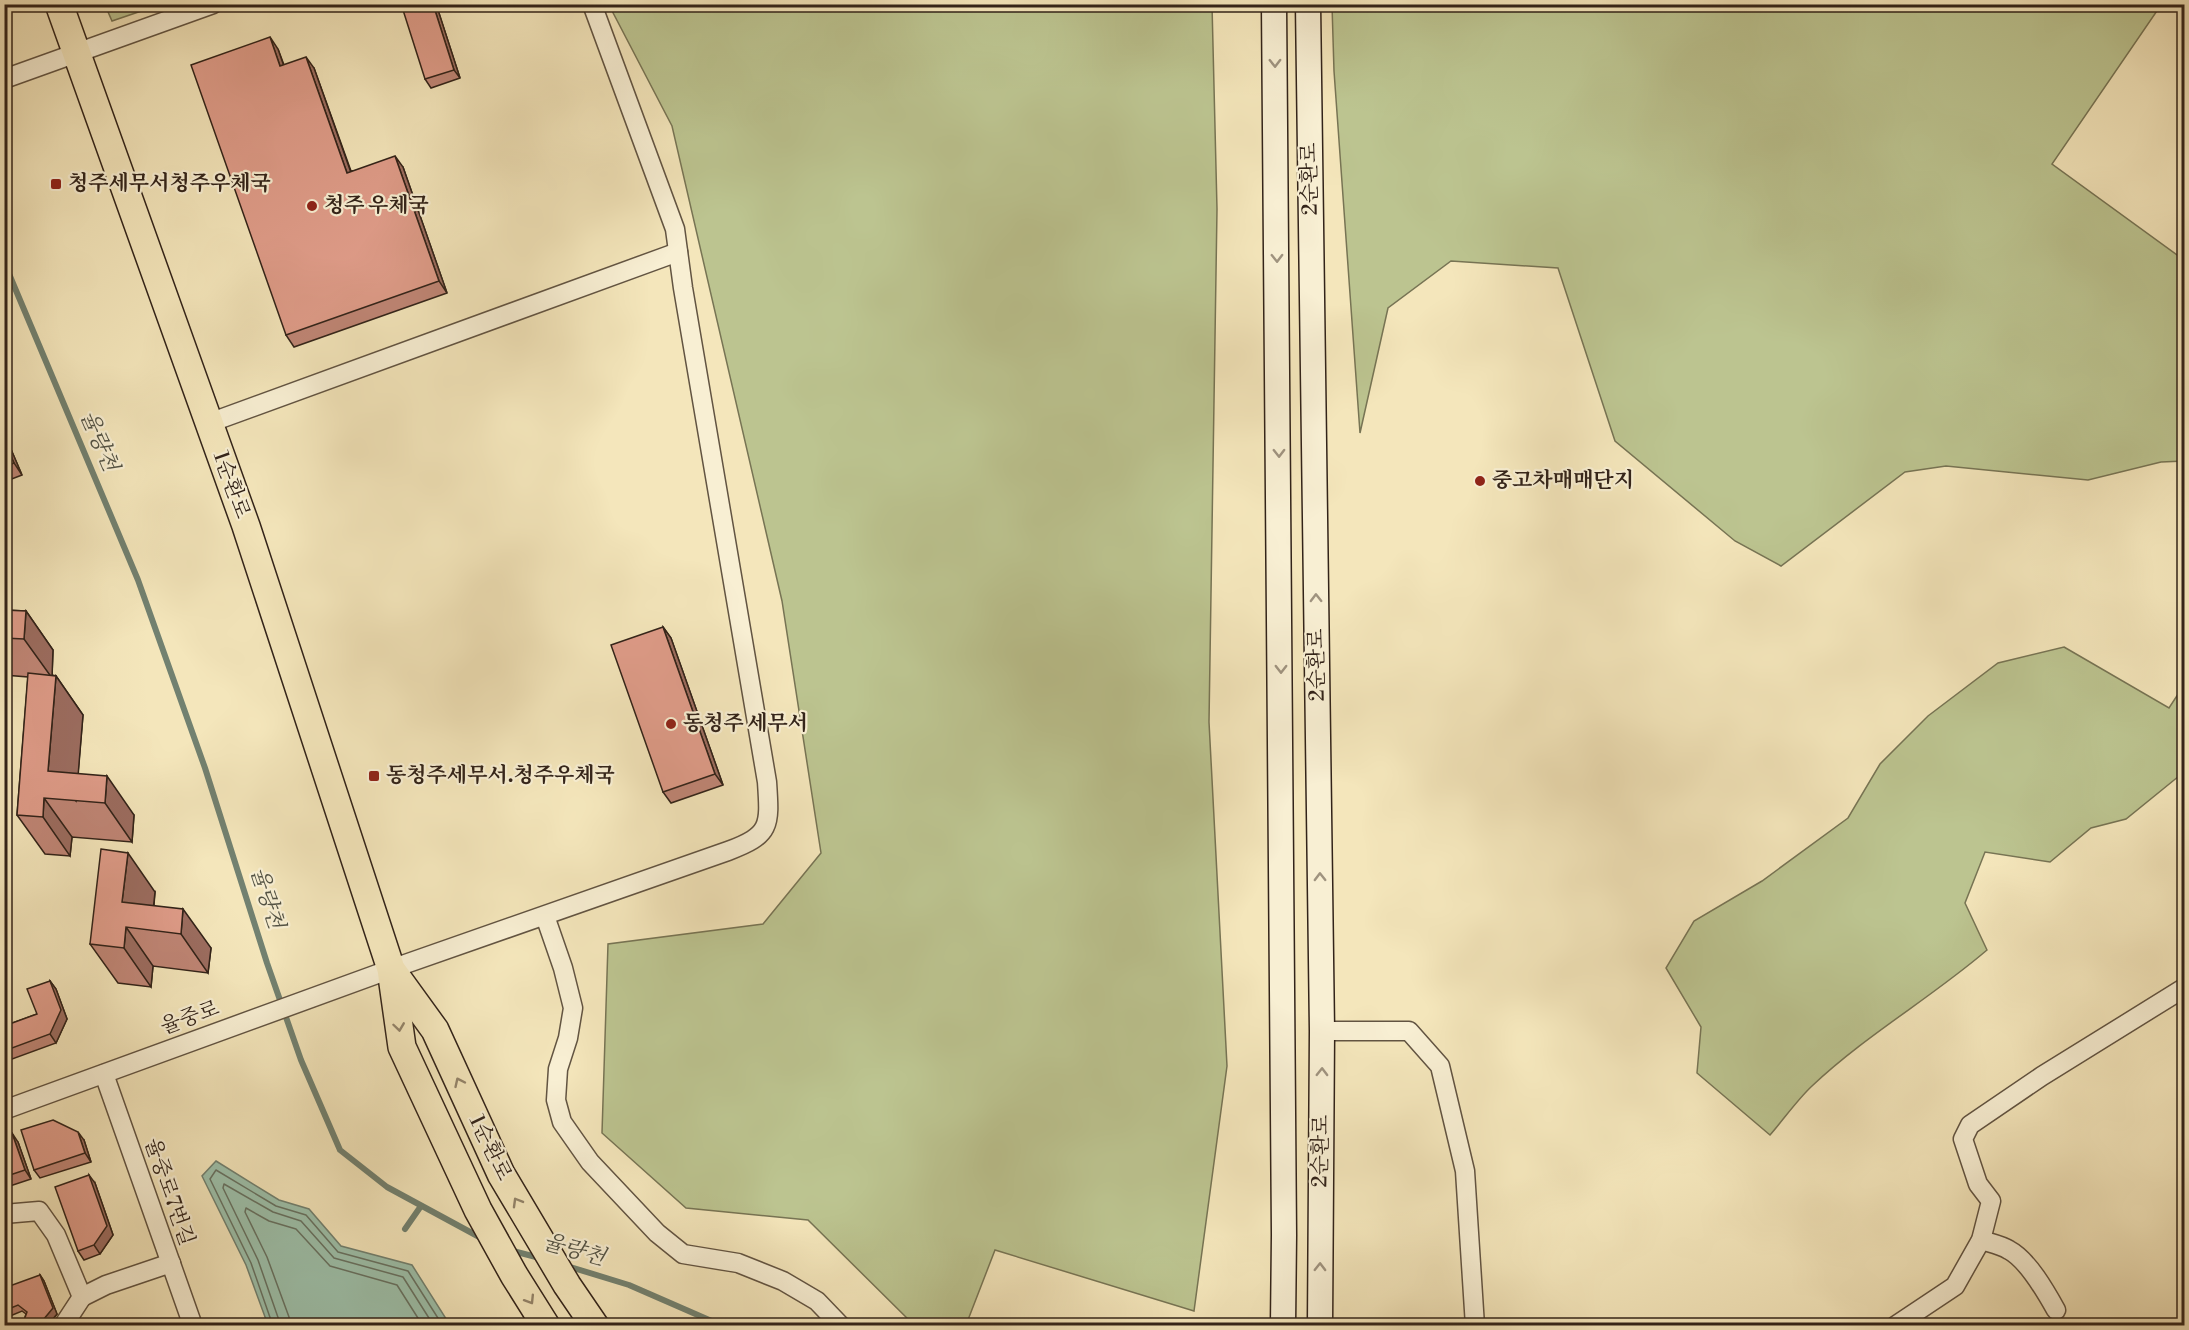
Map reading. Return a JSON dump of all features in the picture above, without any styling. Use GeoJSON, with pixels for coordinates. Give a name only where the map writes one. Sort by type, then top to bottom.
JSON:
{"type":"FeatureCollection","features":[{"type":"Feature","properties":{"kind":"main road","name":"1순환로"},"geometry":{"type":"LineString","coordinates":[[59,4],[246,526],[391,969],[402,1047],[478,1210],[514,1275],[546,1326]]}},
{"type":"Feature","properties":{"kind":"main road","name":"1순환로"},"geometry":{"type":"LineString","coordinates":[[391,969],[435,1030],[501,1174],[588,1315]]}},
{"type":"Feature","properties":{"kind":"street"},"geometry":{"type":"LineString","coordinates":[[6,79],[213,4]]}},
{"type":"Feature","properties":{"kind":"street","name":"율중로"},"geometry":{"type":"LineString","coordinates":[[4,1110],[391,969],[753,842],[762,832],[770,813],[767,782],[675,229],[592,4]]}},
{"type":"Feature","properties":{"kind":"street","name":"2순환로"},"geometry":{"type":"LineString","coordinates":[[1274,4],[1283,1009],[1283,1326]]}},
{"type":"Feature","properties":{"kind":"street","name":"2순환로"},"geometry":{"type":"LineString","coordinates":[[1308,4],[1322,1031],[1320,1326]]}},
{"type":"Feature","properties":{"kind":"street"},"geometry":{"type":"LineString","coordinates":[[209,423],[678,252]]}},
{"type":"Feature","properties":{"kind":"street"},"geometry":{"type":"LineString","coordinates":[[545,916],[563,968],[573,1008],[568,1038],[558,1070],[556,1100],[562,1122],[590,1162],[657,1233],[683,1254],[738,1263],[783,1281],[816,1301],[841,1326]]}},
{"type":"Feature","properties":{"kind":"street"},"geometry":{"type":"LineString","coordinates":[[1895,1326],[1955,1286],[1981,1240],[1991,1201],[1978,1184],[1963,1139],[1970,1125],[2042,1076],[2184,988]]}},
{"type":"Feature","properties":{"kind":"street"},"geometry":{"type":"LineString","coordinates":[[1322,1031],[1409,1031],[1440,1066],[1466,1171],[1475,1326]]}},
{"type":"Feature","properties":{"kind":"street","name":"율중로7번길"},"geometry":{"type":"LineString","coordinates":[[104,1074],[193,1326]]}},
{"type":"Feature","properties":{"kind":"street"},"geometry":{"type":"LineString","coordinates":[[4,1214],[39,1211],[56,1235],[82,1297]]}},
{"type":"Feature","properties":{"kind":"street"},"geometry":{"type":"LineString","coordinates":[[1981,1240],[2010,1250],[2045,1290],[2056,1310]]}},
{"type":"Feature","properties":{"kind":"street"},"geometry":{"type":"LineString","coordinates":[[63,1326],[82,1297],[106,1285],[171,1263]]}},
{"type":"Feature","properties":{"kind":"shaded area"},"geometry":{"type":"Polygon","coordinates":[[[105,5],[159,5],[112,21],[105,5]]]}},
{"type":"Feature","properties":{"kind":"shaded area"},"geometry":{"type":"Polygon","coordinates":[[[609,5],[1212,5],[1217,209],[1209,722],[1227,1066],[1194,1311],[995,1250],[966,1325],[914,1325],[808,1220],[686,1208],[602,1133],[608,944],[763,924],[821,853],[782,601],[672,126],[609,5]]]}},
{"type":"Feature","properties":{"kind":"shaded area"},"geometry":{"type":"Polygon","coordinates":[[[1332,5],[2161,5],[2052,164],[2184,260],[2184,461],[2161,462],[2088,480],[1946,466],[1905,472],[1781,566],[1735,541],[1615,441],[1558,268],[1451,261],[1388,308],[1360,433],[1334,71],[1332,5]]]}},
{"type":"Feature","properties":{"kind":"shaded area"},"geometry":{"type":"Polygon","coordinates":[[[2064,647],[2169,708],[2184,685],[2184,772],[2126,819],[2091,828],[2050,862],[1985,852],[1965,903],[1987,950],[1833,1067],[1806,1091],[1770,1135],[1697,1073],[1701,1027],[1666,968],[1694,921],[1762,881],[1848,818],[1880,764],[1928,716],[1998,663],[2064,647]]]}},
{"type":"Feature","properties":{"kind":"water"},"geometry":{"type":"Polygon","coordinates":[[[216,1161],[279,1200],[309,1209],[341,1246],[412,1265],[450,1325],[268,1325],[246,1265],[202,1176],[216,1161]]]}},
{"type":"Feature","properties":{"kind":"building"},"geometry":{"type":"Polygon","coordinates":[[[423,4],[433,4],[454,70],[425,79],[403,10],[423,4]]]}},
{"type":"Feature","properties":{"kind":"building"},"geometry":{"type":"Polygon","coordinates":[[[270,37],[280,66],[306,57],[347,173],[395,156],[439,281],[286,335],[191,65],[270,37]]]}},
{"type":"Feature","properties":{"kind":"building"},"geometry":{"type":"Polygon","coordinates":[[[4,441],[14,463],[4,467],[4,441]]]}},
{"type":"Feature","properties":{"kind":"building"},"geometry":{"type":"Polygon","coordinates":[[[4,610],[26,611],[24,639],[4,638],[4,610]]]}},
{"type":"Feature","properties":{"kind":"building"},"geometry":{"type":"Polygon","coordinates":[[[663,627],[715,774],[663,792],[611,645],[663,627]]]}},
{"type":"Feature","properties":{"kind":"building"},"geometry":{"type":"Polygon","coordinates":[[[28,673],[56,676],[48,771],[107,776],[105,803],[44,798],[43,817],[17,815],[28,673]]]}},
{"type":"Feature","properties":{"kind":"building"},"geometry":{"type":"Polygon","coordinates":[[[101,849],[128,853],[122,902],[183,909],[181,934],[126,927],[124,948],[90,944],[101,849]]]}},
{"type":"Feature","properties":{"kind":"building"},"geometry":{"type":"Polygon","coordinates":[[[50,981],[61,1010],[50,1034],[4,1051],[4,1026],[37,1014],[27,989],[50,981]]]}},
{"type":"Feature","properties":{"kind":"building"},"geometry":{"type":"Polygon","coordinates":[[[53,1120],[78,1132],[85,1153],[34,1170],[21,1130],[53,1120]]]}},
{"type":"Feature","properties":{"kind":"building"},"geometry":{"type":"Polygon","coordinates":[[[12,1133],[25,1170],[4,1177],[4,1136],[12,1133]]]}},
{"type":"Feature","properties":{"kind":"building"},"geometry":{"type":"Polygon","coordinates":[[[89,1175],[107,1226],[94,1245],[78,1251],[55,1187],[89,1175]]]}},
{"type":"Feature","properties":{"kind":"building"},"geometry":{"type":"Polygon","coordinates":[[[40,1275],[53,1308],[38,1326],[22,1326],[27,1312],[18,1305],[6,1310],[4,1288],[40,1275]]]}},
{"type":"Feature","properties":{"kind":"waterway","name":"율량천"},"geometry":{"type":"LineString","coordinates":[[4,262],[138,580],[205,768],[267,963],[301,1060],[340,1150],[387,1187],[483,1239]]}},
{"type":"Feature","properties":{"kind":"waterway"},"geometry":{"type":"LineString","coordinates":[[405,1229],[421,1206]]}},
{"type":"Feature","properties":{"kind":"waterway","name":"율량천"},"geometry":{"type":"LineString","coordinates":[[509,1250],[540,1258]]}},
{"type":"Feature","properties":{"kind":"waterway","name":"율량천"},"geometry":{"type":"LineString","coordinates":[[567,1266],[629,1285],[723,1326]]}},
{"type":"Feature","properties":{"kind":"place","name":"청주세무서청주우체국"},"geometry":{"type":"Point","coordinates":[56,184]}},
{"type":"Feature","properties":{"kind":"place","name":"청주 우체국"},"geometry":{"type":"Point","coordinates":[312,206]}},
{"type":"Feature","properties":{"kind":"place","name":"중고차매매단지"},"geometry":{"type":"Point","coordinates":[1480,481]}},
{"type":"Feature","properties":{"kind":"place","name":"동청주 세무서"},"geometry":{"type":"Point","coordinates":[671,724]}},
{"type":"Feature","properties":{"kind":"place","name":"동청주세무서.청주우체국"},"geometry":{"type":"Point","coordinates":[374,776]}}]}
